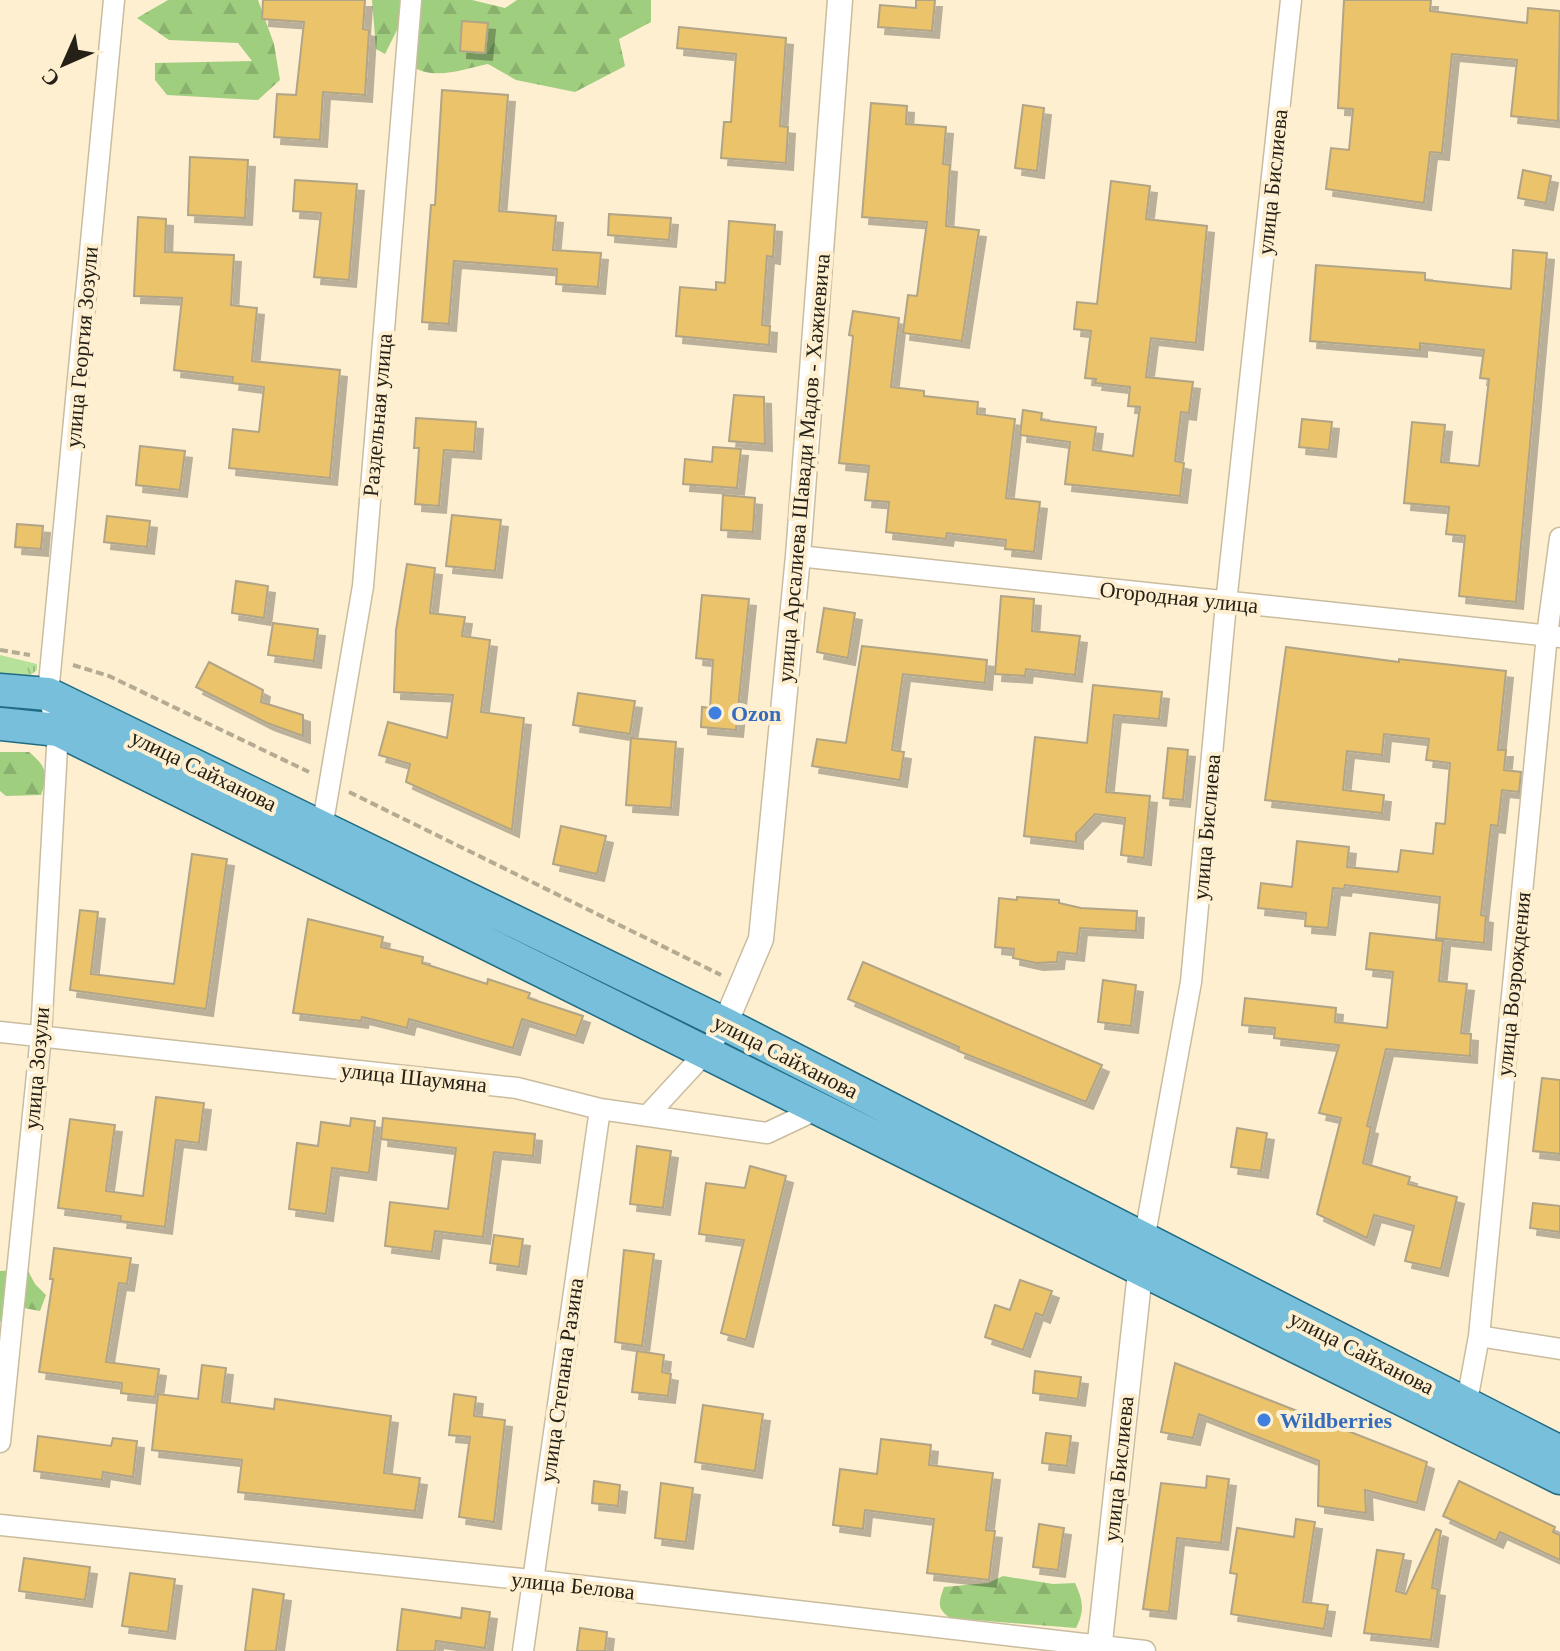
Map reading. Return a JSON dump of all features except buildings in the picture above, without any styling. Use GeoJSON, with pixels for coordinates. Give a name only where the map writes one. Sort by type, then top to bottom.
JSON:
{"type":"FeatureCollection","features":[{"type":"Feature","properties":{"kind":"main road","name":"улица Сайханова"},"geometry":{"type":"LineString","coordinates":[[0,690],[48,694],[725,1024],[1142,1255]]}},
{"type":"Feature","properties":{"kind":"main road","name":"улица Сайханова"},"geometry":{"type":"LineString","coordinates":[[0,724],[58,730],[820,1108],[1142,1255],[1464,1417],[1560,1478]]}},
{"type":"Feature","properties":{"kind":"main road","name":"улица Сайханова"},"geometry":{"type":"LineString","coordinates":[[1464,1417],[1560,1452]]}},
{"type":"Feature","properties":{"kind":"street","name":"улица Георгия Зозули"},"geometry":{"type":"LineString","coordinates":[[48,694],[114,0]]}},
{"type":"Feature","properties":{"kind":"street","name":"Раздельная улица"},"geometry":{"type":"LineString","coordinates":[[322,828],[363,586],[411,0]]}},
{"type":"Feature","properties":{"kind":"street","name":"улица Арсалиева Шавади Мадов - Хажиевича"},"geometry":{"type":"LineString","coordinates":[[725,1024],[761,939],[798,556],[840,0]]}},
{"type":"Feature","properties":{"kind":"street","name":"улица Бислиева"},"geometry":{"type":"LineString","coordinates":[[1099,1648],[1142,1255],[1191,982],[1226,603],[1291,0]]}},
{"type":"Feature","properties":{"kind":"street","name":"улица Возрождения"},"geometry":{"type":"LineString","coordinates":[[1464,1417],[1479,1336],[1554,636],[1560,538]]}},
{"type":"Feature","properties":{"kind":"street","name":"Огородная улица"},"geometry":{"type":"LineString","coordinates":[[798,556],[1554,636]]}},
{"type":"Feature","properties":{"kind":"street","name":"улица Зозули"},"geometry":{"type":"LineString","coordinates":[[0,1442],[41,1035],[58,730],[48,694]]}},
{"type":"Feature","properties":{"kind":"street"},"geometry":{"type":"LineString","coordinates":[[647,1116],[706,1052],[725,1024]]}},
{"type":"Feature","properties":{"kind":"street","name":"улица Шаумяна"},"geometry":{"type":"LineString","coordinates":[[0,1032],[517,1088],[600,1109],[767,1133],[820,1108]]}},
{"type":"Feature","properties":{"kind":"street","name":"улица Степана Разина"},"geometry":{"type":"LineString","coordinates":[[523,1651],[600,1109]]}},
{"type":"Feature","properties":{"kind":"street"},"geometry":{"type":"LineString","coordinates":[[1479,1336],[1560,1349]]}},
{"type":"Feature","properties":{"kind":"street","name":"улица Белова"},"geometry":{"type":"LineString","coordinates":[[0,1525],[531,1580],[1145,1651]]}},
{"type":"Feature","properties":{"kind":"path"},"geometry":{"type":"LineString","coordinates":[[0,650],[52,659],[109,676],[742,985]]}},
{"type":"Feature","properties":{"kind":"green space"},"geometry":{"type":"Polygon","coordinates":[[[168,0],[258,0],[274,44],[280,80],[258,100],[167,95],[155,80],[155,63],[252,61],[238,43],[169,40],[137,18],[168,0]]]}},
{"type":"Feature","properties":{"kind":"green space"},"geometry":{"type":"Polygon","coordinates":[[[372,0],[401,0],[399,26],[385,54],[376,49],[372,0]]]}},
{"type":"Feature","properties":{"kind":"green space"},"geometry":{"type":"Polygon","coordinates":[[[417,0],[472,0],[505,8],[517,0],[651,0],[651,22],[619,39],[625,66],[575,92],[516,80],[488,64],[439,73],[412,66],[417,0]]]}},
{"type":"Feature","properties":{"kind":"green space"},"geometry":{"type":"Polygon","coordinates":[[[0,655],[37,664],[37,670],[27,678],[0,675],[0,655]]]}},
{"type":"Feature","properties":{"kind":"green space"},"geometry":{"type":"Polygon","coordinates":[[[0,752],[29,752],[35,757],[45,776],[41,795],[6,796],[0,791],[0,752]]]}},
{"type":"Feature","properties":{"kind":"green space"},"geometry":{"type":"Polygon","coordinates":[[[27,1269],[46,1295],[40,1311],[24,1308],[0,1322],[0,1271],[27,1269]]]}},
{"type":"Feature","properties":{"kind":"green space"},"geometry":{"type":"Polygon","coordinates":[[[1003,1576],[1053,1584],[1075,1583],[1082,1606],[1076,1628],[950,1618],[941,1608],[944,1587],[988,1583],[1003,1576]]]}},
{"type":"Feature","properties":{"kind":"place","name":"Ozon"},"geometry":{"type":"Point","coordinates":[715,713]}},
{"type":"Feature","properties":{"kind":"place","name":"Wildberries"},"geometry":{"type":"Point","coordinates":[1264,1420]}}]}
